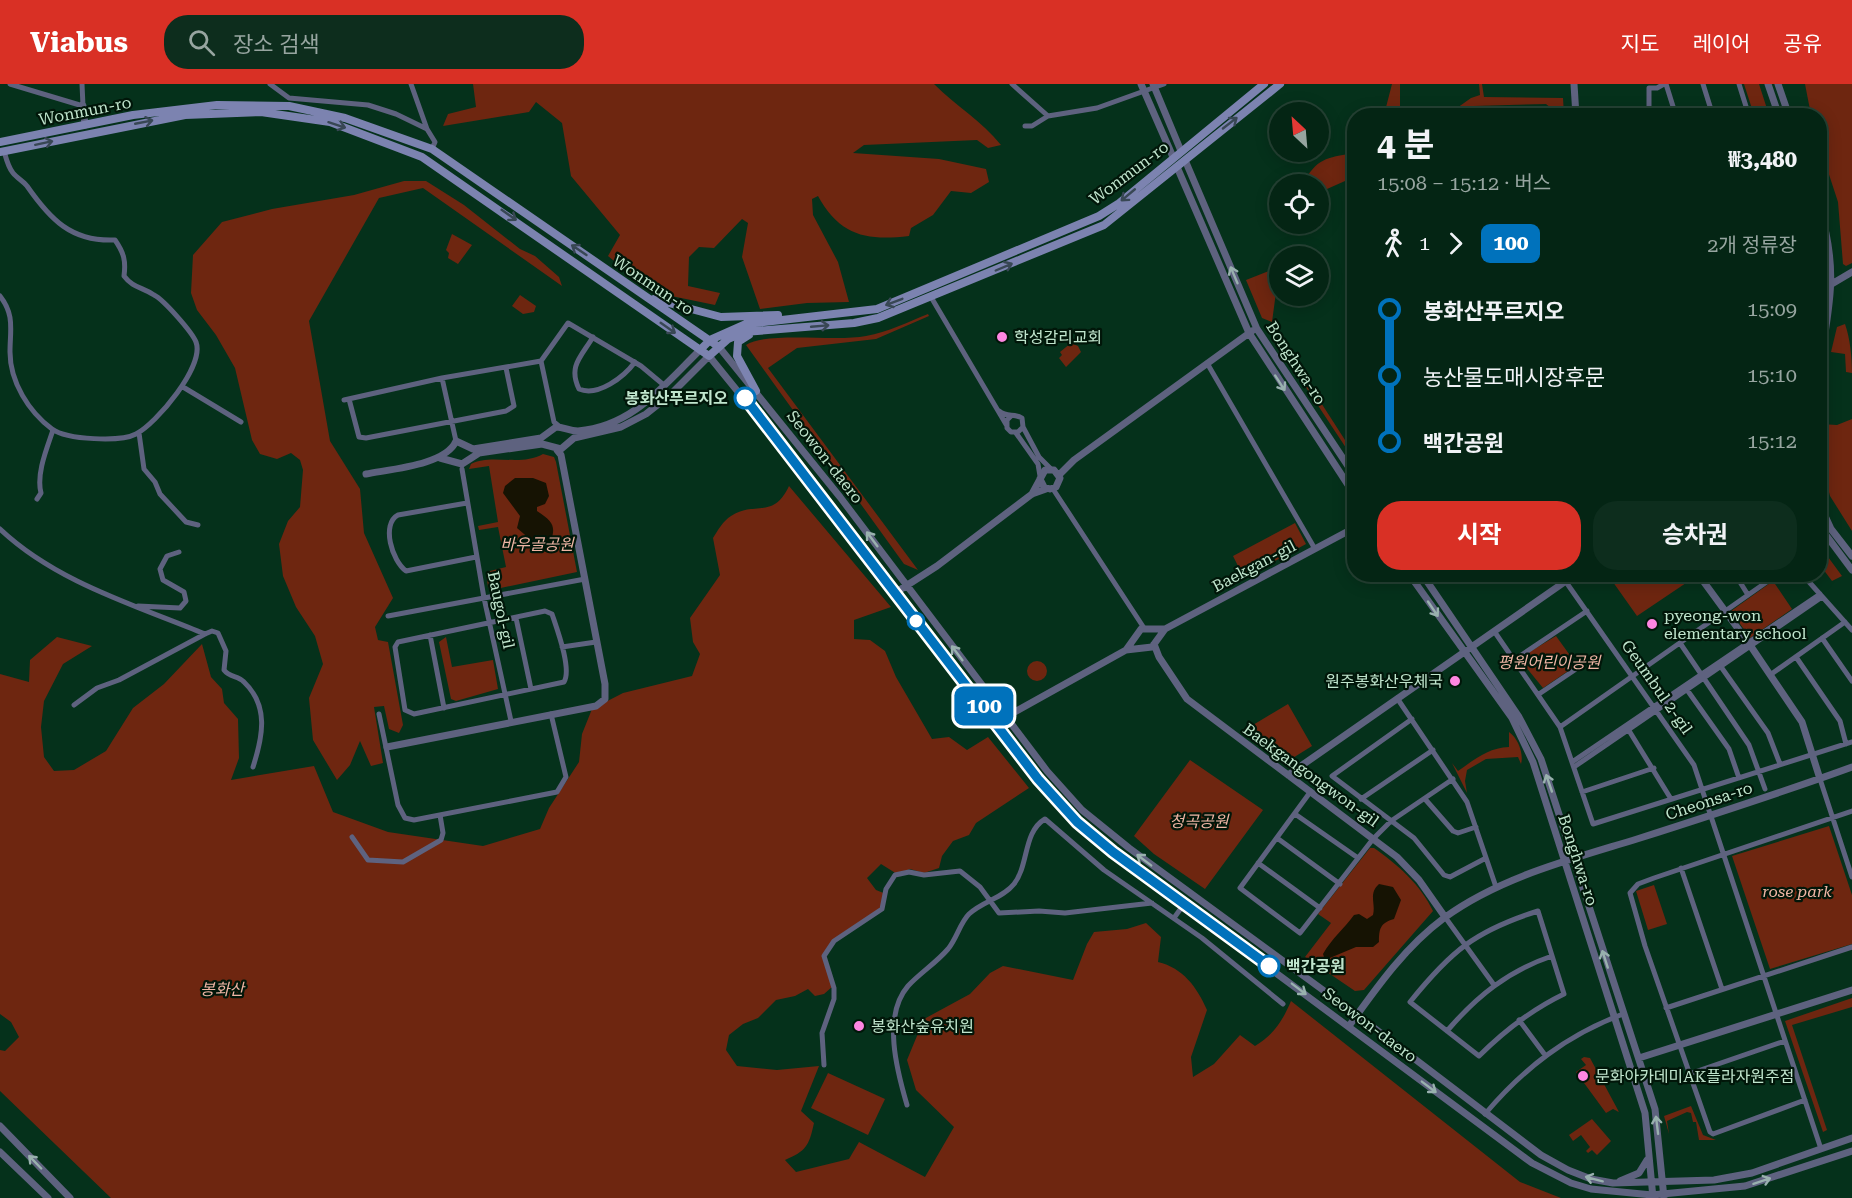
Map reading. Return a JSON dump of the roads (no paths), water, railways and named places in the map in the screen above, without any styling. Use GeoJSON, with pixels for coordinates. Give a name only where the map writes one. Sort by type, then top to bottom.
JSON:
{"type":"FeatureCollection","features":[{"type":"Feature","properties":{"kind":"main road","name":"Wonmun-ro"},"geometry":{"type":"LineString","coordinates":[[0,142],[185,115],[222,112],[261,112],[336,124],[422,157],[709,356],[744,332],[854,323],[878,318],[1099,216],[1118,204],[1264,84]]}},
{"type":"Feature","properties":{"kind":"main road","name":"Wonmun-ro"},"geometry":{"type":"LineString","coordinates":[[2,151],[176,108],[289,102],[345,118],[432,149],[710,340],[746,324],[877,309],[929,293],[1104,225],[1281,84]]}},
{"type":"Feature","properties":{"kind":"main road"},"geometry":{"type":"LineString","coordinates":[[1181,151],[1185,160]]}},
{"type":"Feature","properties":{"kind":"main road","name":"Bonghwa-ro"},"geometry":{"type":"LineString","coordinates":[[1173,157],[1177,167]]}},
{"type":"Feature","properties":{"kind":"main road"},"geometry":{"type":"LineString","coordinates":[[644,296],[721,317],[853,313]]}},
{"type":"Feature","properties":{"kind":"main road"},"geometry":{"type":"LineString","coordinates":[[756,391],[736,351],[738,342],[744,336],[761,331]]}},
{"type":"Feature","properties":{"kind":"main road"},"geometry":{"type":"LineString","coordinates":[[700,350],[710,340],[719,347]]}},
{"type":"Feature","properties":{"kind":"street"},"geometry":{"type":"LineString","coordinates":[[10,84],[83,106]]}},
{"type":"Feature","properties":{"kind":"street"},"geometry":{"type":"LineString","coordinates":[[82,84],[86,129]]}},
{"type":"Feature","properties":{"kind":"street"},"geometry":{"type":"LineString","coordinates":[[270,84],[289,102],[368,105],[427,129]]}},
{"type":"Feature","properties":{"kind":"street"},"geometry":{"type":"LineString","coordinates":[[411,84],[427,129],[435,142],[432,149]]}},
{"type":"Feature","properties":{"kind":"street"},"geometry":{"type":"LineString","coordinates":[[1012,84],[1048,116]]}},
{"type":"Feature","properties":{"kind":"street","name":"Bonghwa-ro"},"geometry":{"type":"LineString","coordinates":[[1141,84],[1173,157]]}},
{"type":"Feature","properties":{"kind":"street"},"geometry":{"type":"LineString","coordinates":[[1025,126],[1032,126],[1048,116],[1070,115],[1145,93],[1154,86],[1164,84]]}},
{"type":"Feature","properties":{"kind":"street"},"geometry":{"type":"LineString","coordinates":[[1574,84],[1576,108]]}},
{"type":"Feature","properties":{"kind":"street"},"geometry":{"type":"LineString","coordinates":[[1649,108],[1649,88],[1657,88],[1665,84],[1673,108]]}},
{"type":"Feature","properties":{"kind":"street"},"geometry":{"type":"LineString","coordinates":[[1703,84],[1710,108]]}},
{"type":"Feature","properties":{"kind":"street"},"geometry":{"type":"LineString","coordinates":[[1739,84],[1746,108]]}},
{"type":"Feature","properties":{"kind":"street"},"geometry":{"type":"LineString","coordinates":[[1768,84],[1776,108]]}},
{"type":"Feature","properties":{"kind":"street"},"geometry":{"type":"LineString","coordinates":[[1778,84],[1786,108]]}},
{"type":"Feature","properties":{"kind":"street"},"geometry":{"type":"LineString","coordinates":[[1154,86],[1181,151]]}},
{"type":"Feature","properties":{"kind":"street"},"geometry":{"type":"LineString","coordinates":[[0,296],[13,326],[10,353],[25,404],[53,430],[70,438],[117,439],[139,433],[183,387],[197,356],[197,343],[189,331],[155,295],[130,285],[124,276],[126,262],[123,251],[115,240],[101,241],[78,235],[41,209],[24,182],[12,172],[2,151]]}},
{"type":"Feature","properties":{"kind":"street","name":"Bonghwa-ro"},"geometry":{"type":"LineString","coordinates":[[1185,160],[1257,329],[1347,464]]}},
{"type":"Feature","properties":{"kind":"street","name":"Bonghwa-ro"},"geometry":{"type":"LineString","coordinates":[[1177,167],[1249,333],[1347,483]]}},
{"type":"Feature","properties":{"kind":"street"},"geometry":{"type":"LineString","coordinates":[[1827,235],[1832,284],[1827,317]]}},
{"type":"Feature","properties":{"kind":"street"},"geometry":{"type":"LineString","coordinates":[[1827,286],[1852,272]]}},
{"type":"Feature","properties":{"kind":"street"},"geometry":{"type":"LineString","coordinates":[[929,293],[1006,426],[1011,432],[1016,433],[1038,464],[1040,477],[1059,495],[1151,644]]}},
{"type":"Feature","properties":{"kind":"street"},"geometry":{"type":"LineString","coordinates":[[506,368],[513,406],[510,409],[366,438],[358,437],[347,399],[442,378],[541,361],[568,323],[635,362],[665,386]]}},
{"type":"Feature","properties":{"kind":"street"},"geometry":{"type":"LineString","coordinates":[[1249,333],[1257,329]]}},
{"type":"Feature","properties":{"kind":"street","name":"Bonghwa-ro"},"geometry":{"type":"LineString","coordinates":[[1055,471],[1064,468],[1249,333]]}},
{"type":"Feature","properties":{"kind":"street"},"geometry":{"type":"LineString","coordinates":[[593,337],[574,367],[574,377],[579,389],[588,392],[598,389],[628,372],[635,362]]}},
{"type":"Feature","properties":{"kind":"street","name":"Seowon-daero"},"geometry":{"type":"LineString","coordinates":[[719,347],[907,585],[1047,771],[1082,810],[1191,895],[1357,1015],[1541,1155],[1568,1170],[1591,1179],[1613,1183],[1662,1183]]}},
{"type":"Feature","properties":{"kind":"street"},"geometry":{"type":"LineString","coordinates":[[366,474],[440,458],[458,446],[473,449],[541,438],[560,426],[588,429],[621,418],[645,405],[700,350]]}},
{"type":"Feature","properties":{"kind":"street"},"geometry":{"type":"LineString","coordinates":[[440,458],[454,463],[465,463],[475,454],[542,444],[560,448],[579,437],[621,427],[646,414],[670,395],[709,356]]}},
{"type":"Feature","properties":{"kind":"street","name":"Seowon-daero"},"geometry":{"type":"LineString","coordinates":[[709,356],[826,500],[1038,779],[1077,822],[1533,1163],[1571,1183],[1591,1189],[1653,1197],[1663,1196]]}},
{"type":"Feature","properties":{"kind":"street"},"geometry":{"type":"LineString","coordinates":[[387,747],[596,706],[605,699],[606,692],[560,448],[560,426],[541,361]]}},
{"type":"Feature","properties":{"kind":"street"},"geometry":{"type":"LineString","coordinates":[[1207,363],[1315,549]]}},
{"type":"Feature","properties":{"kind":"street"},"geometry":{"type":"LineString","coordinates":[[442,378],[450,420],[465,463]]}},
{"type":"Feature","properties":{"kind":"street"},"geometry":{"type":"LineString","coordinates":[[183,387],[241,422]]}},
{"type":"Feature","properties":{"kind":"street"},"geometry":{"type":"LineString","coordinates":[[996,408],[1003,414],[1020,417],[1039,457],[1055,471]]}},
{"type":"Feature","properties":{"kind":"street"},"geometry":{"type":"LineString","coordinates":[[1006,426],[1011,416]]}},
{"type":"Feature","properties":{"kind":"street"},"geometry":{"type":"LineString","coordinates":[[1016,433],[1023,427]]}},
{"type":"Feature","properties":{"kind":"street"},"geometry":{"type":"LineString","coordinates":[[37,499],[41,493],[39,484],[43,472],[42,461],[53,430]]}},
{"type":"Feature","properties":{"kind":"street"},"geometry":{"type":"LineString","coordinates":[[548,432],[546,441],[560,448]]}},
{"type":"Feature","properties":{"kind":"street"},"geometry":{"type":"LineString","coordinates":[[139,433],[144,469],[155,482],[160,494],[186,522],[198,525]]}},
{"type":"Feature","properties":{"kind":"street"},"geometry":{"type":"LineString","coordinates":[[454,463],[450,456],[458,446]]}},
{"type":"Feature","properties":{"kind":"street","name":"Baugol-gil"},"geometry":{"type":"LineString","coordinates":[[465,463],[467,503],[476,556],[511,721]]}},
{"type":"Feature","properties":{"kind":"street"},"geometry":{"type":"LineString","coordinates":[[1032,494],[1045,470],[1055,471]]}},
{"type":"Feature","properties":{"kind":"street"},"geometry":{"type":"LineString","coordinates":[[1053,488],[1055,471]]}},
{"type":"Feature","properties":{"kind":"street"},"geometry":{"type":"LineString","coordinates":[[895,593],[937,566],[1032,494],[1053,488]]}},
{"type":"Feature","properties":{"kind":"street"},"geometry":{"type":"LineString","coordinates":[[467,503],[392,518],[389,524],[395,560],[406,571],[476,556]]}},
{"type":"Feature","properties":{"kind":"street"},"geometry":{"type":"LineString","coordinates":[[1827,520],[1852,556]]}},
{"type":"Feature","properties":{"kind":"street"},"geometry":{"type":"LineString","coordinates":[[0,529],[37,560],[80,583],[205,634]]}},
{"type":"Feature","properties":{"kind":"street","name":"Baekgan-gil"},"geometry":{"type":"LineString","coordinates":[[1166,629],[1347,532]]}},
{"type":"Feature","properties":{"kind":"street"},"geometry":{"type":"LineString","coordinates":[[1827,536],[1852,570]]}},
{"type":"Feature","properties":{"kind":"street"},"geometry":{"type":"LineString","coordinates":[[136,606],[180,608],[186,601],[184,592],[163,580],[160,569],[167,556],[179,552]]}},
{"type":"Feature","properties":{"kind":"street"},"geometry":{"type":"LineString","coordinates":[[388,616],[585,579]]}},
{"type":"Feature","properties":{"kind":"street","name":"Bonghwa-ro"},"geometry":{"type":"LineString","coordinates":[[1415,582],[1522,736],[1645,1113],[1653,1197]]}},
{"type":"Feature","properties":{"kind":"street","name":"Bonghwa-ro"},"geometry":{"type":"LineString","coordinates":[[1428,582],[1476,643],[1529,734],[1544,770],[1655,1108],[1663,1196]]}},
{"type":"Feature","properties":{"kind":"street"},"geometry":{"type":"LineString","coordinates":[[1288,775],[1566,582]]}},
{"type":"Feature","properties":{"kind":"street","name":"Geumbul 2-gil"},"geometry":{"type":"LineString","coordinates":[[1566,582],[1694,765],[1776,1013]]}},
{"type":"Feature","properties":{"kind":"street"},"geometry":{"type":"LineString","coordinates":[[1704,582],[1802,722],[1852,877]]}},
{"type":"Feature","properties":{"kind":"street"},"geometry":{"type":"LineString","coordinates":[[1740,582],[1748,595]]}},
{"type":"Feature","properties":{"kind":"street"},"geometry":{"type":"LineString","coordinates":[[1560,727],[1765,582]]}},
{"type":"Feature","properties":{"kind":"street"},"geometry":{"type":"LineString","coordinates":[[1809,582],[1852,630]]}},
{"type":"Feature","properties":{"kind":"street"},"geometry":{"type":"LineString","coordinates":[[1573,764],[1821,596]]}},
{"type":"Feature","properties":{"kind":"street"},"geometry":{"type":"LineString","coordinates":[[545,611],[552,614],[562,647],[566,680],[559,684],[414,714],[405,710],[395,647],[401,640],[516,618],[545,611]]}},
{"type":"Feature","properties":{"kind":"street"},"geometry":{"type":"LineString","coordinates":[[1514,660],[1587,611]]}},
{"type":"Feature","properties":{"kind":"street"},"geometry":{"type":"LineString","coordinates":[[516,618],[531,689]]}},
{"type":"Feature","properties":{"kind":"street"},"geometry":{"type":"LineString","coordinates":[[1770,675],[1845,622]]}},
{"type":"Feature","properties":{"kind":"street"},"geometry":{"type":"LineString","coordinates":[[1142,630],[1166,629]]}},
{"type":"Feature","properties":{"kind":"street"},"geometry":{"type":"LineString","coordinates":[[996,723],[1126,651],[1151,644],[1166,629]]}},
{"type":"Feature","properties":{"kind":"street"},"geometry":{"type":"LineString","coordinates":[[1142,630],[1151,644]]}},
{"type":"Feature","properties":{"kind":"street"},"geometry":{"type":"LineString","coordinates":[[1126,651],[1142,630]]}},
{"type":"Feature","properties":{"kind":"street"},"geometry":{"type":"LineString","coordinates":[[74,705],[97,688],[119,680],[205,634],[212,631],[218,633],[226,651],[224,670],[229,676],[241,679],[260,702],[263,715],[259,749],[253,767]]}},
{"type":"Feature","properties":{"kind":"street"},"geometry":{"type":"LineString","coordinates":[[1494,631],[1560,727],[1593,824],[1849,743],[1840,721],[1796,657]]}},
{"type":"Feature","properties":{"kind":"street"},"geometry":{"type":"LineString","coordinates":[[430,635],[444,708]]}},
{"type":"Feature","properties":{"kind":"street"},"geometry":{"type":"LineString","coordinates":[[1822,638],[1852,681]]}},
{"type":"Feature","properties":{"kind":"street"},"geometry":{"type":"LineString","coordinates":[[562,647],[596,642]]}},
{"type":"Feature","properties":{"kind":"street"},"geometry":{"type":"LineString","coordinates":[[1680,643],[1749,744],[1765,789]]}},
{"type":"Feature","properties":{"kind":"street","name":"Baekgangongwon-gil"},"geometry":{"type":"LineString","coordinates":[[1151,644],[1187,699],[1397,857],[1419,880],[1445,917]]}},
{"type":"Feature","properties":{"kind":"street"},"geometry":{"type":"LineString","coordinates":[[1539,694],[1582,664]]}},
{"type":"Feature","properties":{"kind":"street"},"geometry":{"type":"LineString","coordinates":[[1719,664],[1768,733],[1780,765]]}},
{"type":"Feature","properties":{"kind":"street"},"geometry":{"type":"LineString","coordinates":[[1686,688],[1729,749],[1739,778]]}},
{"type":"Feature","properties":{"kind":"street"},"geometry":{"type":"LineString","coordinates":[[1397,698],[1467,802],[1496,887]]}},
{"type":"Feature","properties":{"kind":"street"},"geometry":{"type":"LineString","coordinates":[[379,714],[398,805],[403,816],[414,820],[557,792],[566,777],[551,714]]}},
{"type":"Feature","properties":{"kind":"street"},"geometry":{"type":"LineString","coordinates":[[1412,719],[1332,776],[1419,845],[1444,875],[1450,877],[1486,858]]}},
{"type":"Feature","properties":{"kind":"street"},"geometry":{"type":"LineString","coordinates":[[1627,728],[1654,768],[1671,799]]}},
{"type":"Feature","properties":{"kind":"street"},"geometry":{"type":"LineString","coordinates":[[1361,799],[1433,750]]}},
{"type":"Feature","properties":{"kind":"street","name":"Cheonsa-ro"},"geometry":{"type":"LineString","coordinates":[[1564,863],[1852,767]]}},
{"type":"Feature","properties":{"kind":"street"},"geometry":{"type":"LineString","coordinates":[[1582,792],[1654,768]]}},
{"type":"Feature","properties":{"kind":"street"},"geometry":{"type":"LineString","coordinates":[[1311,791],[1240,888],[1300,933],[1340,884],[1373,838],[1391,821],[1453,779]]}},
{"type":"Feature","properties":{"kind":"street"},"geometry":{"type":"LineString","coordinates":[[1425,799],[1453,831],[1458,833],[1476,827]]}},
{"type":"Feature","properties":{"kind":"street"},"geometry":{"type":"LineString","coordinates":[[1805,1100],[1713,1134],[1708,1128],[1679,1046],[1630,893],[1638,884],[1681,868],[1852,811]]}},
{"type":"Feature","properties":{"kind":"street"},"geometry":{"type":"LineString","coordinates":[[1295,814],[1358,858]]}},
{"type":"Feature","properties":{"kind":"street"},"geometry":{"type":"LineString","coordinates":[[352,837],[368,860],[403,862],[441,840],[443,833],[440,815]]}},
{"type":"Feature","properties":{"kind":"street"},"geometry":{"type":"LineString","coordinates":[[907,1105],[894,1051],[896,1010],[907,987],[947,950],[968,915],[988,899],[1003,893],[1014,884],[1021,870],[1032,834],[1038,823],[1044,819],[1104,870],[1174,918],[1283,1004]]}},
{"type":"Feature","properties":{"kind":"street"},"geometry":{"type":"LineString","coordinates":[[1276,838],[1340,884]]}},
{"type":"Feature","properties":{"kind":"street"},"geometry":{"type":"LineString","coordinates":[[1258,863],[1320,908]]}},
{"type":"Feature","properties":{"kind":"street"},"geometry":{"type":"LineString","coordinates":[[1349,1026],[1396,963],[1445,917],[1496,887],[1564,863]]}},
{"type":"Feature","properties":{"kind":"street"},"geometry":{"type":"LineString","coordinates":[[1681,868],[1722,989]]}},
{"type":"Feature","properties":{"kind":"street"},"geometry":{"type":"LineString","coordinates":[[824,1065],[822,1033],[834,999],[833,982],[824,956],[839,937],[882,909],[886,889],[895,875],[909,872],[924,875],[960,871],[980,887],[999,913],[1006,914],[1039,911],[1065,913],[1152,903]]}},
{"type":"Feature","properties":{"kind":"street"},"geometry":{"type":"LineString","coordinates":[[1174,918],[1191,895]]}},
{"type":"Feature","properties":{"kind":"street"},"geometry":{"type":"LineString","coordinates":[[1538,911],[1552,956],[1564,994],[1541,1005],[1519,1020],[1479,1056],[1410,1002],[1434,972],[1464,944],[1501,923],[1538,911]]}},
{"type":"Feature","properties":{"kind":"street"},"geometry":{"type":"LineString","coordinates":[[1445,917],[1494,985]]}},
{"type":"Feature","properties":{"kind":"street"},"geometry":{"type":"LineString","coordinates":[[1666,1008],[1852,947]]}},
{"type":"Feature","properties":{"kind":"street"},"geometry":{"type":"LineString","coordinates":[[1447,1031],[1494,985],[1518,970],[1552,956]]}},
{"type":"Feature","properties":{"kind":"street"},"geometry":{"type":"LineString","coordinates":[[1639,1058],[1852,990]]}},
{"type":"Feature","properties":{"kind":"street"},"geometry":{"type":"LineString","coordinates":[[1776,1013],[1821,1149]]}},
{"type":"Feature","properties":{"kind":"street"},"geometry":{"type":"LineString","coordinates":[[1485,1114],[1513,1081],[1545,1055],[1623,1014]]}},
{"type":"Feature","properties":{"kind":"street"},"geometry":{"type":"LineString","coordinates":[[1519,1020],[1545,1055]]}},
{"type":"Feature","properties":{"kind":"street"},"geometry":{"type":"LineString","coordinates":[[1689,1074],[1785,1041]]}},
{"type":"Feature","properties":{"kind":"street"},"geometry":{"type":"LineString","coordinates":[[0,1126],[70,1198]]}},
{"type":"Feature","properties":{"kind":"street"},"geometry":{"type":"LineString","coordinates":[[1662,1183],[1733,1177],[1852,1138]]}},
{"type":"Feature","properties":{"kind":"street"},"geometry":{"type":"LineString","coordinates":[[1613,1183],[1635,1176],[1645,1168],[1647,1145]]}},
{"type":"Feature","properties":{"kind":"street"},"geometry":{"type":"LineString","coordinates":[[1663,1196],[1745,1186],[1852,1151]]}},
{"type":"Feature","properties":{"kind":"street"},"geometry":{"type":"LineString","coordinates":[[0,1152],[48,1198]]}},
{"type":"Feature","properties":{"kind":"place","name":"학성감리교회"},"geometry":{"type":"Point","coordinates":[1002,337]}},
{"type":"Feature","properties":{"kind":"place","name":"봉화산푸르지오"},"geometry":{"type":"Point","coordinates":[745,398]}},
{"type":"Feature","properties":{"kind":"place","name":"pyeong-won elementary school"},"geometry":{"type":"Point","coordinates":[1652,624]}},
{"type":"Feature","properties":{"kind":"place","name":"원주봉화산우체국"},"geometry":{"type":"Point","coordinates":[1455,681]}},
{"type":"Feature","properties":{"kind":"place","name":"백간공원"},"geometry":{"type":"Point","coordinates":[1269,966]}},
{"type":"Feature","properties":{"kind":"place","name":"봉화산숲유치원"},"geometry":{"type":"Point","coordinates":[859,1026]}},
{"type":"Feature","properties":{"kind":"place","name":"문화아카데미AK플라자원주점"},"geometry":{"type":"Point","coordinates":[1583,1076]}},
{"type":"Feature","properties":{"kind":"park label","name":"바우골공원"},"geometry":{"type":"Point","coordinates":[537,544]}},
{"type":"Feature","properties":{"kind":"park label","name":"평원어린이공원"},"geometry":{"type":"Point","coordinates":[1549,662]}},
{"type":"Feature","properties":{"kind":"park label","name":"청곡공원"},"geometry":{"type":"Point","coordinates":[1199,821]}},
{"type":"Feature","properties":{"kind":"park label","name":"rose park"},"geometry":{"type":"Point","coordinates":[1797,891]}},
{"type":"Feature","properties":{"kind":"park label","name":"봉화산"},"geometry":{"type":"Point","coordinates":[222,989]}}]}
